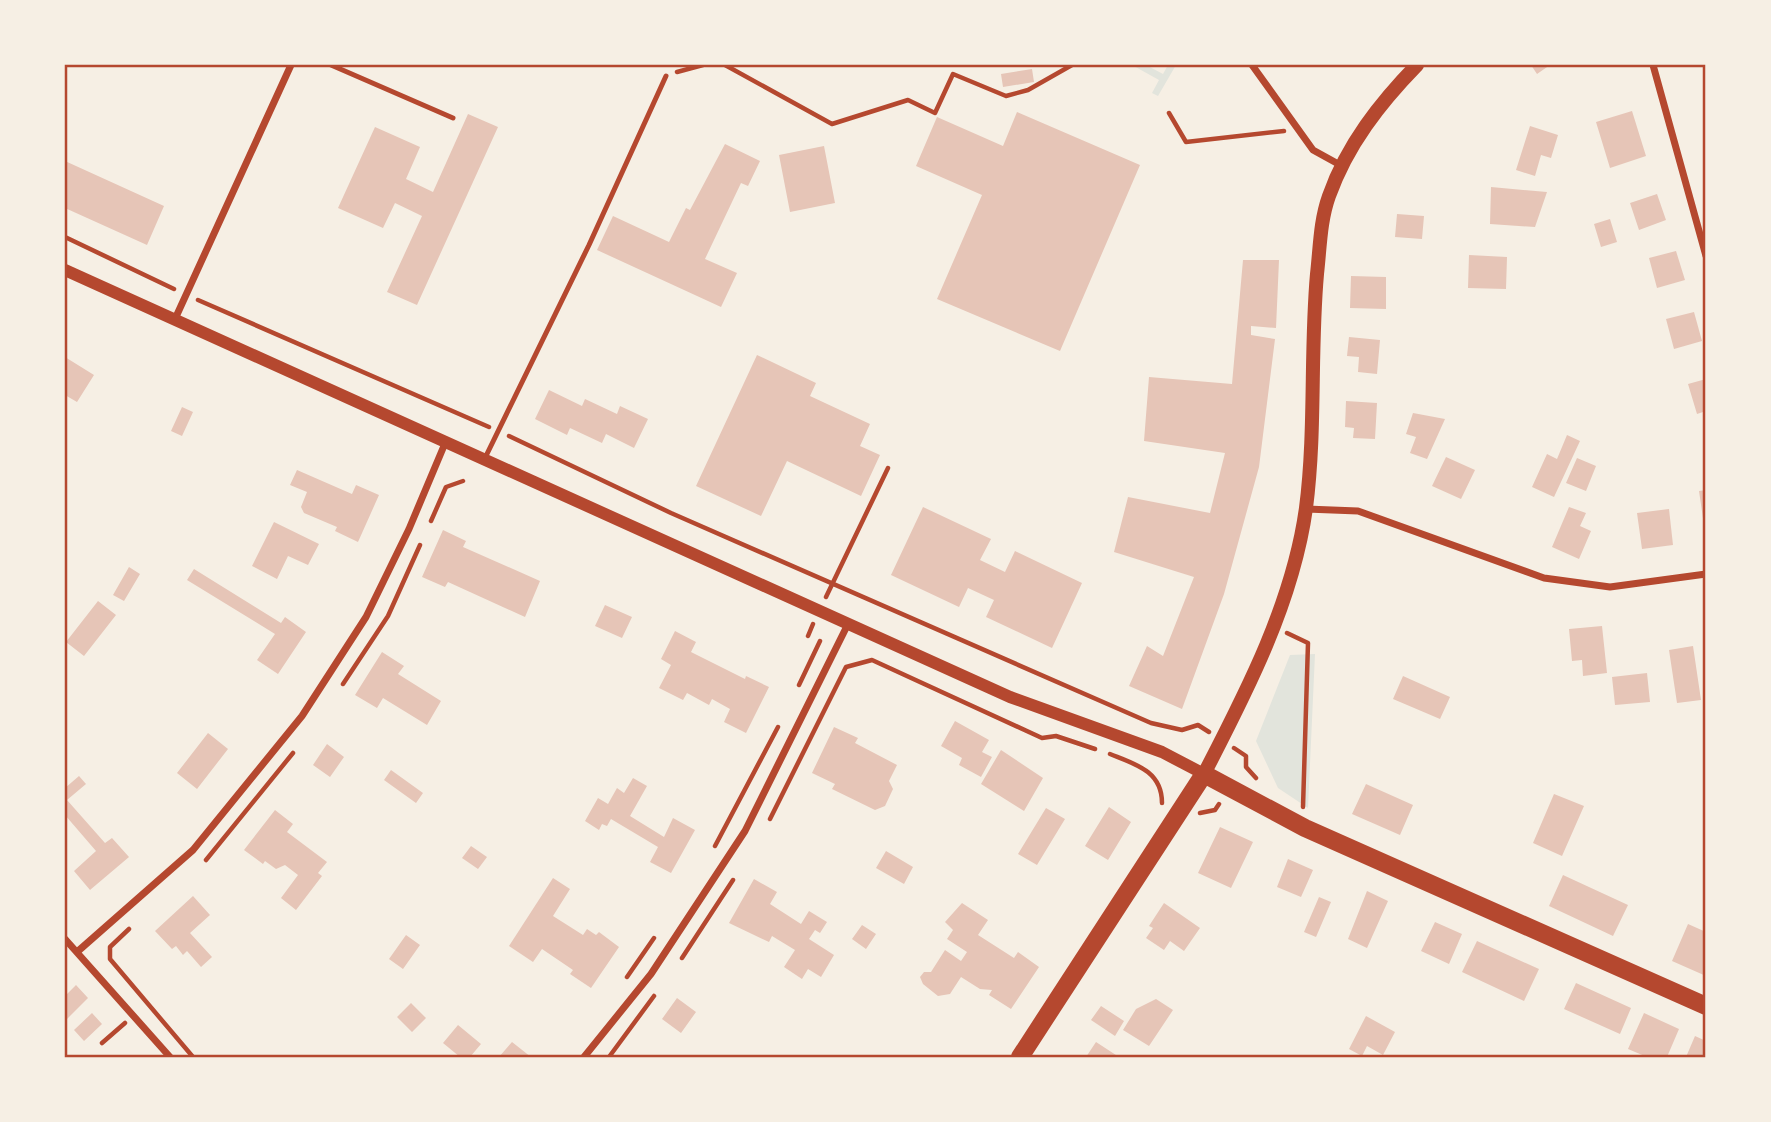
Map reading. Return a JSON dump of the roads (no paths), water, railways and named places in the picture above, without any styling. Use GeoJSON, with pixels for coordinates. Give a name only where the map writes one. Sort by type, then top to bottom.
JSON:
{"type":"FeatureCollection","features":[{"type":"Feature","properties":{"kind":"main road"},"geometry":{"type":"LineString","coordinates":[[1020,1057],[1204,774],[1273,627],[1297,553],[1306,509],[1311,449],[1314,308],[1322,225],[1329,197],[1355,141],[1390,93],[1417,65]]}},
{"type":"Feature","properties":{"kind":"main road"},"geometry":{"type":"LineString","coordinates":[[1204,774],[1305,828],[1706,1006]]}},
{"type":"Feature","properties":{"kind":"street"},"geometry":{"type":"LineString","coordinates":[[175,319],[291,65]]}},
{"type":"Feature","properties":{"kind":"street"},"geometry":{"type":"LineString","coordinates":[[1252,65],[1313,150],[1342,166]]}},
{"type":"Feature","properties":{"kind":"street"},"geometry":{"type":"LineString","coordinates":[[1653,65],[1706,256]]}},
{"type":"Feature","properties":{"kind":"street"},"geometry":{"type":"LineString","coordinates":[[65,270],[1010,697],[1162,752],[1204,774]]}},
{"type":"Feature","properties":{"kind":"street"},"geometry":{"type":"LineString","coordinates":[[77,952],[193,850],[302,716],[366,617],[409,529],[446,440]]}},
{"type":"Feature","properties":{"kind":"street"},"geometry":{"type":"LineString","coordinates":[[1306,509],[1358,511],[1544,578],[1610,587],[1706,574]]}},
{"type":"Feature","properties":{"kind":"street"},"geometry":{"type":"LineString","coordinates":[[584,1057],[651,974],[745,831],[848,624]]}},
{"type":"Feature","properties":{"kind":"street"},"geometry":{"type":"LineString","coordinates":[[65,939],[170,1057]]}},
{"type":"Feature","properties":{"kind":"lane"},"geometry":{"type":"LineString","coordinates":[[331,65],[453,118]]}},
{"type":"Feature","properties":{"kind":"lane"},"geometry":{"type":"LineString","coordinates":[[485,458],[589,245],[666,76]]}}]}
